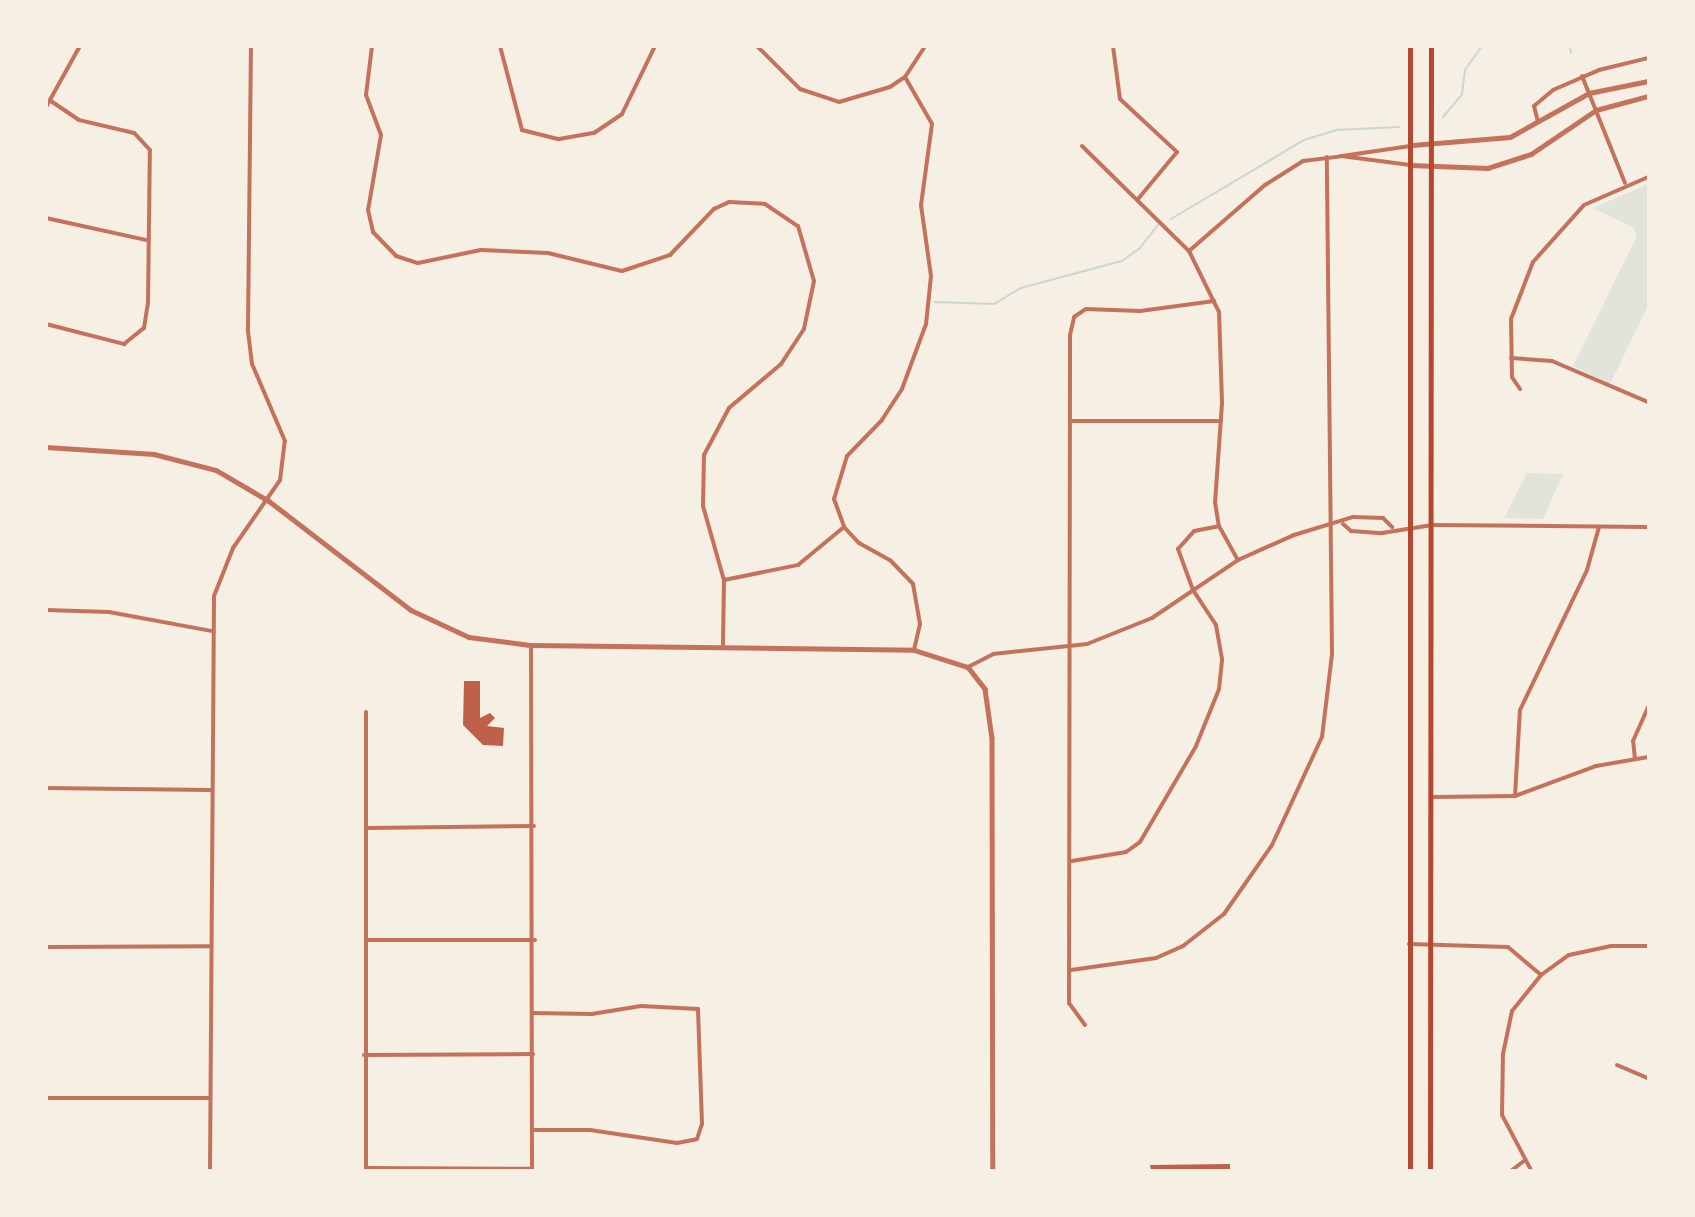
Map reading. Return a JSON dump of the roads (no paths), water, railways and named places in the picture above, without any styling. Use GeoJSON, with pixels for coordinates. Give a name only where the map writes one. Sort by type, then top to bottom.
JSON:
{"type":"FeatureCollection","features":[{"type":"Feature","properties":{"kind":"main road"},"geometry":{"type":"LineString","coordinates":[[1410,46],[1412,146],[1410,1170]]}},
{"type":"Feature","properties":{"kind":"main road"},"geometry":{"type":"LineString","coordinates":[[1430,1170],[1431,46]]}},
{"type":"Feature","properties":{"kind":"street"},"geometry":{"type":"LineString","coordinates":[[46,107],[80,46]]}},
{"type":"Feature","properties":{"kind":"street"},"geometry":{"type":"LineString","coordinates":[[210,1170],[210,790],[214,596],[225,564],[269,501],[280,480],[285,441],[252,364],[248,329],[251,46]]}},
{"type":"Feature","properties":{"kind":"street"},"geometry":{"type":"LineString","coordinates":[[372,46],[366,95],[381,135],[368,210],[373,232],[396,256],[418,263],[481,250],[548,253],[622,270],[670,255],[714,209],[729,202],[765,204],[798,226],[814,281],[804,329],[781,364],[729,408],[704,455],[703,506],[724,580],[723,645]]}},
{"type":"Feature","properties":{"kind":"street"},"geometry":{"type":"LineString","coordinates":[[500,46],[522,130],[559,139],[594,133],[622,114],[655,46]]}},
{"type":"Feature","properties":{"kind":"street"},"geometry":{"type":"LineString","coordinates":[[757,46],[800,88],[830,100],[858,99],[905,77],[925,46]]}},
{"type":"Feature","properties":{"kind":"street"},"geometry":{"type":"LineString","coordinates":[[1113,46],[1120,99],[1177,152],[1138,199]]}},
{"type":"Feature","properties":{"kind":"street"},"geometry":{"type":"LineString","coordinates":[[1538,123],[1533,111],[1540,99],[1582,76],[1648,58]]}},
{"type":"Feature","properties":{"kind":"street"},"geometry":{"type":"LineString","coordinates":[[1582,76],[1625,183]]}},
{"type":"Feature","properties":{"kind":"street"},"geometry":{"type":"LineString","coordinates":[[905,77],[920,94],[932,124],[921,205],[931,276],[926,324],[902,389],[882,420],[847,456],[837,480],[834,499],[844,527],[913,584],[920,624],[914,650]]}},
{"type":"Feature","properties":{"kind":"street"},"geometry":{"type":"LineString","coordinates":[[1341,156],[1350,150],[1487,143],[1538,123],[1589,93],[1648,81]]}},
{"type":"Feature","properties":{"kind":"street"},"geometry":{"type":"LineString","coordinates":[[1189,250],[1283,171],[1328,157],[1341,156],[1431,167],[1488,168],[1531,154],[1596,110],[1648,96]]}},
{"type":"Feature","properties":{"kind":"street"},"geometry":{"type":"LineString","coordinates":[[46,324],[124,344],[137,337],[148,303],[146,240],[150,150],[145,139],[79,120],[51,101]]}},
{"type":"Feature","properties":{"kind":"street"},"geometry":{"type":"LineString","coordinates":[[1082,146],[1189,250],[1214,301],[1222,351],[1221,421],[1215,502],[1219,526],[1238,560]]}},
{"type":"Feature","properties":{"kind":"street"},"geometry":{"type":"LineString","coordinates":[[1071,970],[1127,966],[1183,946],[1224,914],[1272,845],[1322,737],[1330,707],[1328,157]]}},
{"type":"Feature","properties":{"kind":"street"},"geometry":{"type":"LineString","coordinates":[[1520,389],[1511,358],[1511,319],[1539,253],[1584,205],[1625,183],[1648,177]]}},
{"type":"Feature","properties":{"kind":"street"},"geometry":{"type":"LineString","coordinates":[[46,218],[146,240]]}},
{"type":"Feature","properties":{"kind":"street"},"geometry":{"type":"LineString","coordinates":[[1085,1025],[1069,1003],[1072,861],[1069,649],[1070,421],[1074,317],[1086,309],[1151,310],[1214,301]]}},
{"type":"Feature","properties":{"kind":"street"},"geometry":{"type":"LineString","coordinates":[[1511,358],[1552,362],[1648,402]]}},
{"type":"Feature","properties":{"kind":"street"},"geometry":{"type":"LineString","coordinates":[[1070,421],[1221,421]]}},
{"type":"Feature","properties":{"kind":"street"},"geometry":{"type":"LineString","coordinates":[[46,447],[146,453],[194,462],[269,501],[431,622],[469,637],[531,645],[723,645],[914,650],[968,668],[985,688],[992,738],[993,1170]]}},
{"type":"Feature","properties":{"kind":"street"},"geometry":{"type":"LineString","coordinates":[[968,668],[993,654],[1069,649],[1152,618],[1238,560],[1294,535],[1343,524],[1353,517],[1383,518],[1392,527]]}},
{"type":"Feature","properties":{"kind":"street"},"geometry":{"type":"LineString","coordinates":[[1343,524],[1350,531],[1382,532],[1392,527],[1432,525],[1648,527]]}},
{"type":"Feature","properties":{"kind":"street"},"geometry":{"type":"LineString","coordinates":[[1072,861],[1126,852],[1140,842],[1196,746],[1219,689],[1222,659],[1216,625],[1193,590],[1178,549],[1194,531],[1219,526]]}},
{"type":"Feature","properties":{"kind":"street"},"geometry":{"type":"LineString","coordinates":[[724,580],[798,565],[844,527]]}},
{"type":"Feature","properties":{"kind":"street"},"geometry":{"type":"LineString","coordinates":[[1515,796],[1520,710],[1587,570],[1599,527]]}},
{"type":"Feature","properties":{"kind":"street"},"geometry":{"type":"LineString","coordinates":[[46,610],[109,612],[212,631]]}},
{"type":"Feature","properties":{"kind":"street"},"geometry":{"type":"LineString","coordinates":[[366,712],[368,828],[364,1055],[366,1169],[532,1170],[535,940],[531,645]]}},
{"type":"Feature","properties":{"kind":"street"},"geometry":{"type":"LineString","coordinates":[[1635,759],[1633,741],[1648,706]]}},
{"type":"Feature","properties":{"kind":"street"},"geometry":{"type":"LineString","coordinates":[[1432,797],[1515,796],[1596,766],[1648,757]]}},
{"type":"Feature","properties":{"kind":"street"},"geometry":{"type":"LineString","coordinates":[[46,788],[210,790]]}},
{"type":"Feature","properties":{"kind":"street"},"geometry":{"type":"LineString","coordinates":[[368,828],[534,826]]}},
{"type":"Feature","properties":{"kind":"street"},"geometry":{"type":"LineString","coordinates":[[366,940],[535,940]]}},
{"type":"Feature","properties":{"kind":"street"},"geometry":{"type":"LineString","coordinates":[[1409,944],[1508,947],[1541,975]]}},
{"type":"Feature","properties":{"kind":"street"},"geometry":{"type":"LineString","coordinates":[[46,947],[210,946]]}},
{"type":"Feature","properties":{"kind":"street"},"geometry":{"type":"LineString","coordinates":[[1531,1170],[1524,1161],[1502,1115],[1503,1054],[1512,1011],[1541,975],[1587,950],[1648,946]]}},
{"type":"Feature","properties":{"kind":"street"},"geometry":{"type":"LineString","coordinates":[[533,1013],[597,1013],[641,1006],[698,1009],[702,1124],[697,1139],[677,1143],[590,1130],[533,1130]]}},
{"type":"Feature","properties":{"kind":"street"},"geometry":{"type":"LineString","coordinates":[[364,1055],[533,1054]]}},
{"type":"Feature","properties":{"kind":"street"},"geometry":{"type":"LineString","coordinates":[[1617,1065],[1648,1078]]}},
{"type":"Feature","properties":{"kind":"street"},"geometry":{"type":"LineString","coordinates":[[46,1098],[209,1098]]}},
{"type":"Feature","properties":{"kind":"street"},"geometry":{"type":"LineString","coordinates":[[1512,1170],[1524,1161]]}},
{"type":"Feature","properties":{"kind":"waterway"},"geometry":{"type":"LineString","coordinates":[[1443,117],[1462,94],[1465,70],[1482,46]]}},
{"type":"Feature","properties":{"kind":"waterway"},"geometry":{"type":"LineString","coordinates":[[1570,46],[1571,53]]}},
{"type":"Feature","properties":{"kind":"waterway"},"geometry":{"type":"LineString","coordinates":[[1171,219],[1304,140],[1336,130],[1399,127]]}},
{"type":"Feature","properties":{"kind":"waterway"},"geometry":{"type":"LineString","coordinates":[[935,302],[994,304],[1021,288],[1122,261],[1140,248],[1160,222]]}}]}
